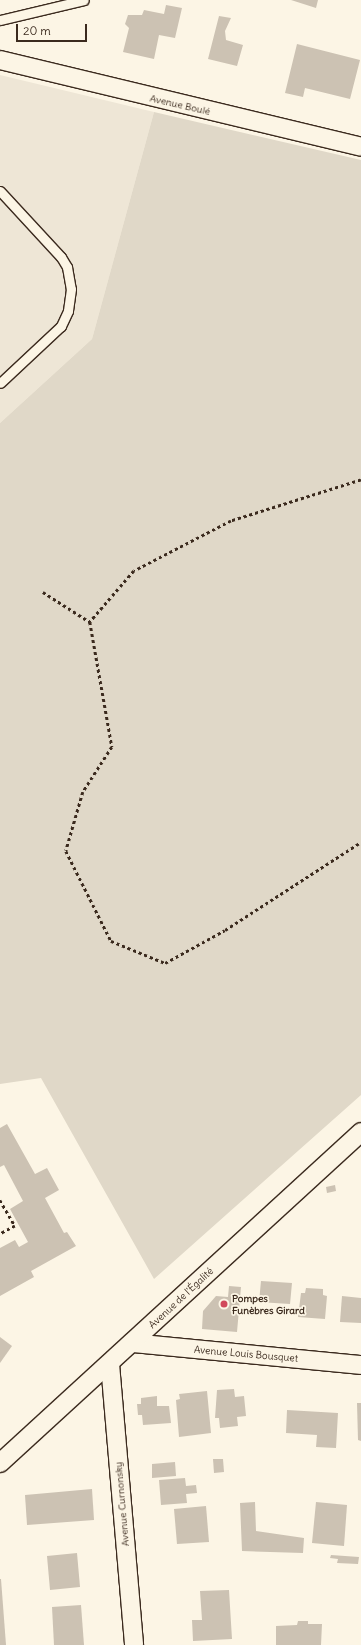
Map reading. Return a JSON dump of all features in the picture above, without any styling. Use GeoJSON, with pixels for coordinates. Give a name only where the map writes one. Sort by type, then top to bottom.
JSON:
{"type":"FeatureCollection","features":[{"type":"Feature","properties":{"kind":"street","name":"Avenue Boulé"},"geometry":{"type":"LineString","coordinates":[[0,60],[361,147]]}},
{"type":"Feature","properties":{"kind":"street","name":"Avenue de l'Égalité"},"geometry":{"type":"LineString","coordinates":[[0,1463],[110,1364],[361,1132]]}},
{"type":"Feature","properties":{"kind":"street","name":"Avenue Louis Bousquet"},"geometry":{"type":"LineString","coordinates":[[132,1343],[361,1365]]}},
{"type":"Feature","properties":{"kind":"street","name":"Avenue Curnonsky"},"geometry":{"type":"LineString","coordinates":[[110,1364],[134,1645]]}},
{"type":"Feature","properties":{"kind":"lane"},"geometry":{"type":"LineString","coordinates":[[0,20],[84,0]]}},
{"type":"Feature","properties":{"kind":"lane"},"geometry":{"type":"LineString","coordinates":[[0,191],[61,257],[68,267],[71,289],[68,311],[61,326],[0,383]]}},
{"type":"Feature","properties":{"kind":"path"},"geometry":{"type":"LineString","coordinates":[[90,622],[134,571],[231,522],[361,480]]}},
{"type":"Feature","properties":{"kind":"path"},"geometry":{"type":"LineString","coordinates":[[43,592],[90,622],[112,747],[83,792],[66,851],[111,941],[165,963],[225,930],[361,842]]}},
{"type":"Feature","properties":{"kind":"path"},"geometry":{"type":"LineString","coordinates":[[0,1200],[15,1226],[0,1234]]}},
{"type":"Feature","properties":{"kind":"shaded area"},"geometry":{"type":"Polygon","coordinates":[[[0,75],[154,112],[92,339],[0,423],[0,75]]]}},
{"type":"Feature","properties":{"kind":"shaded area"},"geometry":{"type":"Polygon","coordinates":[[[154,112],[361,160],[361,1095],[154,1279],[41,1078],[0,1084],[0,423],[92,339],[154,112]]]}},
{"type":"Feature","properties":{"kind":"building"},"geometry":{"type":"Polygon","coordinates":[[[291,0],[318,0],[316,8],[291,0]]]}},
{"type":"Feature","properties":{"kind":"building"},"geometry":{"type":"Polygon","coordinates":[[[166,5],[182,8],[175,38],[159,35],[154,59],[123,52],[129,28],[125,24],[128,15],[142,15],[144,10],[164,14],[166,5]]]}},
{"type":"Feature","properties":{"kind":"building"},"geometry":{"type":"Polygon","coordinates":[[[219,16],[231,18],[225,31],[226,40],[243,45],[237,66],[208,59],[219,16]]]}},
{"type":"Feature","properties":{"kind":"building"},"geometry":{"type":"Polygon","coordinates":[[[297,44],[360,60],[350,99],[305,88],[303,97],[285,93],[297,44]]]}},
{"type":"Feature","properties":{"kind":"building"},"geometry":{"type":"Polygon","coordinates":[[[7,1124],[35,1174],[47,1168],[59,1190],[45,1198],[64,1233],[67,1232],[76,1246],[31,1271],[34,1277],[0,1296],[0,1248],[15,1240],[19,1247],[28,1242],[10,1209],[23,1201],[4,1165],[0,1167],[0,1128],[7,1124]]]}},
{"type":"Feature","properties":{"kind":"building"},"geometry":{"type":"Polygon","coordinates":[[[335,1185],[336,1191],[327,1193],[326,1187],[335,1185]]]}},
{"type":"Feature","properties":{"kind":"building"},"geometry":{"type":"Polygon","coordinates":[[[261,1281],[292,1283],[290,1304],[259,1302],[261,1281]]]}},
{"type":"Feature","properties":{"kind":"building","name":"Pompes Funèbres Girard"},"geometry":{"type":"Polygon","coordinates":[[[229,1286],[241,1287],[237,1332],[202,1329],[203,1311],[216,1296],[228,1297],[229,1286]]]}},
{"type":"Feature","properties":{"kind":"building"},"geometry":{"type":"Polygon","coordinates":[[[306,1288],[323,1289],[323,1295],[327,1296],[325,1319],[298,1317],[301,1293],[305,1293],[306,1288]]]}},
{"type":"Feature","properties":{"kind":"building"},"geometry":{"type":"Polygon","coordinates":[[[342,1296],[361,1298],[361,1323],[340,1322],[342,1296]]]}},
{"type":"Feature","properties":{"kind":"building"},"geometry":{"type":"Polygon","coordinates":[[[0,1337],[12,1346],[0,1363],[0,1337]]]}},
{"type":"Feature","properties":{"kind":"building"},"geometry":{"type":"Polygon","coordinates":[[[234,1389],[235,1397],[244,1396],[246,1416],[237,1417],[238,1426],[220,1428],[219,1418],[215,1418],[217,1390],[234,1389]]]}},
{"type":"Feature","properties":{"kind":"building"},"geometry":{"type":"Polygon","coordinates":[[[207,1391],[211,1433],[179,1437],[176,1400],[180,1399],[179,1394],[207,1391]]]}},
{"type":"Feature","properties":{"kind":"building"},"geometry":{"type":"Polygon","coordinates":[[[157,1396],[157,1406],[169,1406],[171,1423],[143,1425],[142,1415],[138,1415],[137,1404],[141,1404],[141,1398],[157,1396]]]}},
{"type":"Feature","properties":{"kind":"building"},"geometry":{"type":"Polygon","coordinates":[[[357,1403],[361,1403],[361,1441],[358,1440],[357,1403]]]}},
{"type":"Feature","properties":{"kind":"building"},"geometry":{"type":"Polygon","coordinates":[[[287,1410],[338,1413],[336,1448],[316,1447],[317,1435],[286,1433],[287,1410]]]}},
{"type":"Feature","properties":{"kind":"building"},"geometry":{"type":"Polygon","coordinates":[[[213,1459],[223,1459],[224,1472],[214,1473],[213,1459]]]}},
{"type":"Feature","properties":{"kind":"building"},"geometry":{"type":"Polygon","coordinates":[[[175,1462],[176,1476],[152,1478],[152,1464],[175,1462]]]}},
{"type":"Feature","properties":{"kind":"building"},"geometry":{"type":"Polygon","coordinates":[[[185,1478],[186,1486],[196,1485],[197,1493],[186,1494],[187,1503],[161,1505],[159,1480],[185,1478]]]}},
{"type":"Feature","properties":{"kind":"building"},"geometry":{"type":"Polygon","coordinates":[[[92,1489],[94,1520],[27,1525],[25,1495],[92,1489]]]}},
{"type":"Feature","properties":{"kind":"building"},"geometry":{"type":"Polygon","coordinates":[[[255,1502],[256,1531],[304,1538],[303,1553],[242,1551],[240,1503],[255,1502]]]}},
{"type":"Feature","properties":{"kind":"building"},"geometry":{"type":"Polygon","coordinates":[[[316,1502],[347,1505],[344,1546],[312,1543],[316,1502]]]}},
{"type":"Feature","properties":{"kind":"building"},"geometry":{"type":"Polygon","coordinates":[[[206,1506],[209,1542],[177,1544],[174,1509],[206,1506]]]}},
{"type":"Feature","properties":{"kind":"building"},"geometry":{"type":"Polygon","coordinates":[[[77,1553],[80,1587],[50,1590],[47,1556],[77,1553]]]}},
{"type":"Feature","properties":{"kind":"building"},"geometry":{"type":"Polygon","coordinates":[[[331,1555],[359,1557],[358,1564],[337,1563],[338,1559],[330,1558],[331,1555]]]}},
{"type":"Feature","properties":{"kind":"building"},"geometry":{"type":"Polygon","coordinates":[[[1,1579],[6,1645],[0,1645],[1,1579]]]}},
{"type":"Feature","properties":{"kind":"building"},"geometry":{"type":"Polygon","coordinates":[[[229,1590],[232,1639],[193,1641],[192,1620],[202,1620],[200,1591],[229,1590]]]}},
{"type":"Feature","properties":{"kind":"building"},"geometry":{"type":"Polygon","coordinates":[[[81,1605],[84,1645],[54,1645],[52,1607],[81,1605]]]}},
{"type":"Feature","properties":{"kind":"building"},"geometry":{"type":"Polygon","coordinates":[[[298,1621],[308,1621],[308,1624],[322,1624],[321,1645],[276,1645],[276,1626],[297,1625],[298,1621]]]}},
{"type":"Feature","properties":{"kind":"place","name":"Pompes Funèbres Girard"},"geometry":{"type":"Point","coordinates":[224,1304]}}]}
